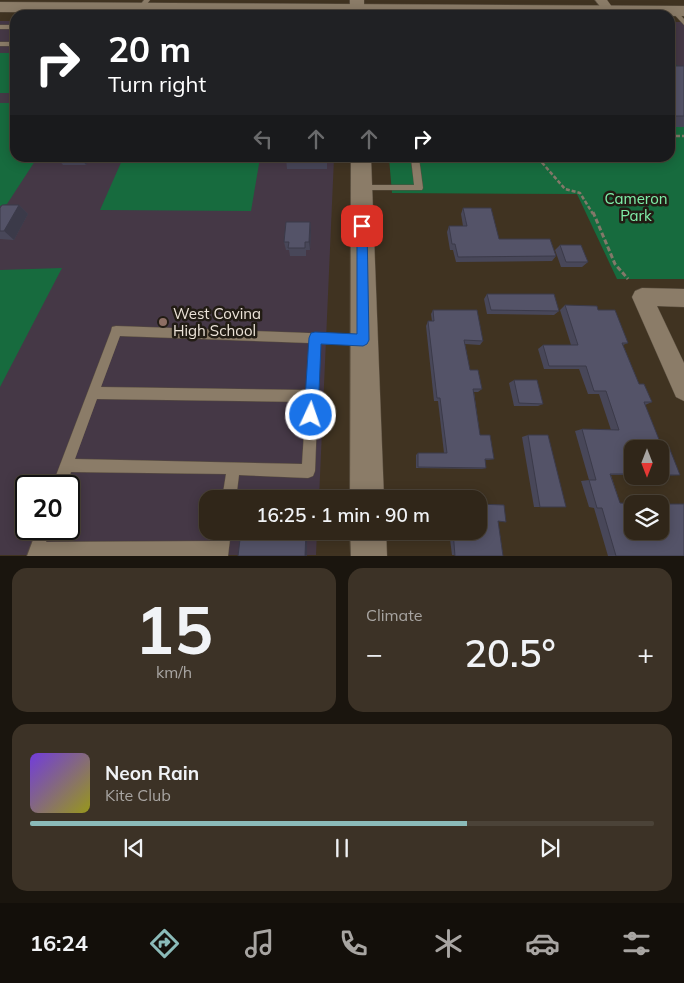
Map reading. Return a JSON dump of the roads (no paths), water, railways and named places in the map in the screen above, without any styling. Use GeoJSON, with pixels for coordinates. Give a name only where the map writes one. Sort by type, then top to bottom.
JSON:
{"type":"FeatureCollection","features":[{"type":"Feature","properties":{"kind":"main road"},"geometry":{"type":"LineString","coordinates":[[128,10],[144,4],[357,8],[607,9]]}},
{"type":"Feature","properties":{"kind":"main road"},"geometry":{"type":"LineString","coordinates":[[0,7],[73,10]]}},
{"type":"Feature","properties":{"kind":"street"},"geometry":{"type":"LineString","coordinates":[[361,162],[363,340],[368,490]]}},
{"type":"Feature","properties":{"kind":"street"},"geometry":{"type":"LineString","coordinates":[[684,298],[642,297],[684,389]]}},
{"type":"Feature","properties":{"kind":"street"},"geometry":{"type":"LineString","coordinates":[[368,540],[369,556]]}},
{"type":"Feature","properties":{"kind":"lane"},"geometry":{"type":"LineString","coordinates":[[362,188],[419,188],[416,162]]}},
{"type":"Feature","properties":{"kind":"lane"},"geometry":{"type":"LineString","coordinates":[[63,475],[116,331],[363,340]]}},
{"type":"Feature","properties":{"kind":"lane"},"geometry":{"type":"LineString","coordinates":[[67,465],[308,471],[315,338]]}},
{"type":"Feature","properties":{"kind":"lane"},"geometry":{"type":"LineString","coordinates":[[93,392],[312,396]]}},
{"type":"Feature","properties":{"kind":"lane"},"geometry":{"type":"LineString","coordinates":[[230,490],[233,468]]}},
{"type":"Feature","properties":{"kind":"lane"},"geometry":{"type":"LineString","coordinates":[[40,540],[35,552],[222,552]]}},
{"type":"Feature","properties":{"kind":"place","name":"West Covina High School"},"geometry":{"type":"Point","coordinates":[163,322]}},
{"type":"Feature","properties":{"kind":"park label","name":"Cameron Park"},"geometry":{"type":"Point","coordinates":[636,206]}}]}
